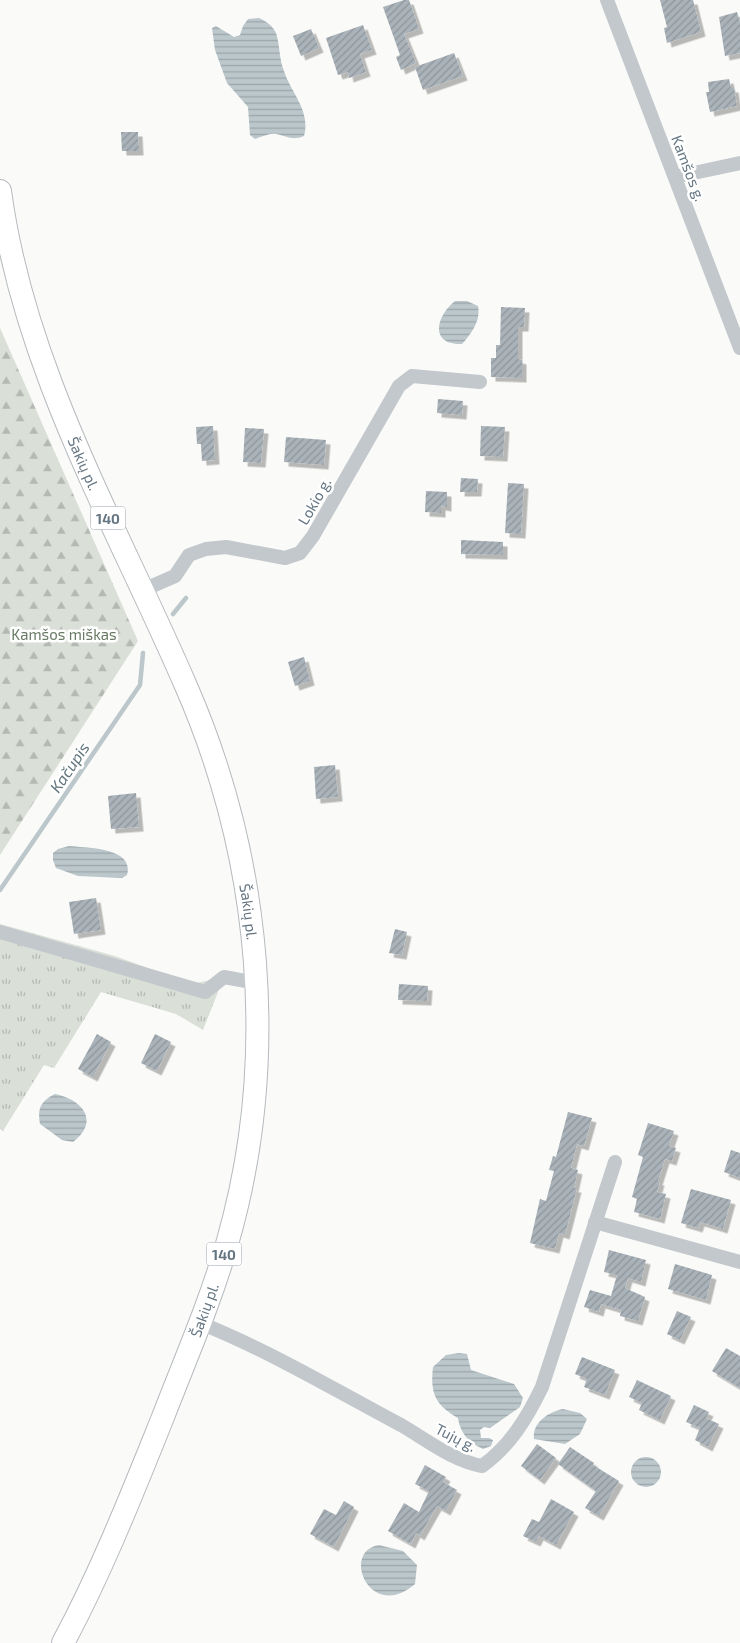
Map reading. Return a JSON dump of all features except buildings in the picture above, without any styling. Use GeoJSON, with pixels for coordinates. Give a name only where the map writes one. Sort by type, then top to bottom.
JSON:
{"type":"FeatureCollection","features":[{"type":"Feature","properties":{"kind":"main road","name":"Šakių pl."},"geometry":{"type":"LineString","coordinates":[[0,191],[14,266],[40,357],[62,413],[187,688],[212,750],[236,838],[246,891],[257,983],[254,1088],[248,1150],[227,1243],[200,1323],[110,1546],[63,1643]]}},
{"type":"Feature","properties":{"kind":"street","name":"Kamšos g."},"geometry":{"type":"LineString","coordinates":[[607,0],[740,348]]}},
{"type":"Feature","properties":{"kind":"street"},"geometry":{"type":"LineString","coordinates":[[675,177],[687,172],[740,163]]}},
{"type":"Feature","properties":{"kind":"street","name":"Lokio g."},"geometry":{"type":"LineString","coordinates":[[143,590],[174,576],[189,554],[206,549],[226,547],[285,558],[300,553],[313,536],[399,386],[412,376],[480,382]]}},
{"type":"Feature","properties":{"kind":"street"},"geometry":{"type":"LineString","coordinates":[[0,932],[206,992],[224,977],[257,983]]}},
{"type":"Feature","properties":{"kind":"street","name":"Tujų g."},"geometry":{"type":"LineString","coordinates":[[200,1323],[250,1344],[416,1433],[465,1463],[482,1466],[499,1454],[527,1417],[542,1387],[615,1162]]}},
{"type":"Feature","properties":{"kind":"street"},"geometry":{"type":"LineString","coordinates":[[595,1222],[740,1262]]}},
{"type":"Feature","properties":{"kind":"green space","name":"Kamšos miškas"},"geometry":{"type":"Polygon","coordinates":[[[0,328],[138,641],[0,855],[0,328]]]}},
{"type":"Feature","properties":{"kind":"green space"},"geometry":{"type":"Polygon","coordinates":[[[0,924],[115,956],[192,984],[224,977],[203,1030],[176,1014],[101,992],[54,1068],[44,1065],[3,1131],[0,1129],[0,924]]]}},
{"type":"Feature","properties":{"kind":"shaded area"},"geometry":{"type":"Polygon","coordinates":[[[259,18],[269,24],[276,33],[282,66],[303,110],[305,118],[304,136],[293,138],[274,134],[255,139],[250,135],[248,107],[227,83],[215,50],[212,28],[216,26],[234,37],[240,35],[248,19],[259,18]]]}},
{"type":"Feature","properties":{"kind":"shaded area"},"geometry":{"type":"Polygon","coordinates":[[[455,301],[467,301],[478,306],[479,312],[472,332],[462,344],[451,343],[444,340],[440,335],[440,321],[443,314],[455,301]]]}},
{"type":"Feature","properties":{"kind":"shaded area"},"geometry":{"type":"Polygon","coordinates":[[[69,846],[97,849],[117,854],[124,859],[128,866],[127,875],[122,878],[78,876],[56,868],[53,853],[58,849],[69,846]]]}},
{"type":"Feature","properties":{"kind":"shaded area"},"geometry":{"type":"Polygon","coordinates":[[[55,1094],[73,1101],[85,1112],[86,1126],[73,1142],[62,1140],[40,1124],[39,1114],[43,1102],[55,1094]]]}},
{"type":"Feature","properties":{"kind":"shaded area"},"geometry":{"type":"Polygon","coordinates":[[[467,1354],[471,1370],[514,1384],[523,1398],[520,1407],[490,1428],[484,1427],[480,1430],[481,1438],[493,1440],[491,1446],[483,1449],[473,1444],[466,1437],[458,1418],[439,1403],[432,1384],[433,1367],[446,1355],[467,1354]]]}},
{"type":"Feature","properties":{"kind":"shaded area"},"geometry":{"type":"Polygon","coordinates":[[[563,1409],[580,1413],[587,1419],[580,1434],[565,1444],[534,1439],[534,1433],[539,1423],[547,1415],[563,1409]]]}},
{"type":"Feature","properties":{"kind":"shaded area"},"geometry":{"type":"Polygon","coordinates":[[[646,1457],[657,1461],[661,1472],[657,1483],[646,1487],[635,1483],[631,1472],[635,1461],[646,1457]]]}},
{"type":"Feature","properties":{"kind":"shaded area"},"geometry":{"type":"Polygon","coordinates":[[[379,1545],[403,1551],[417,1565],[415,1584],[399,1594],[385,1595],[374,1590],[366,1581],[361,1570],[362,1559],[368,1550],[379,1545]]]}},
{"type":"Feature","properties":{"kind":"waterway","name":"Kačupis"},"geometry":{"type":"LineString","coordinates":[[173,614],[186,598]]}},
{"type":"Feature","properties":{"kind":"waterway","name":"Kačupis"},"geometry":{"type":"LineString","coordinates":[[0,890],[140,685],[143,653]]}}]}
